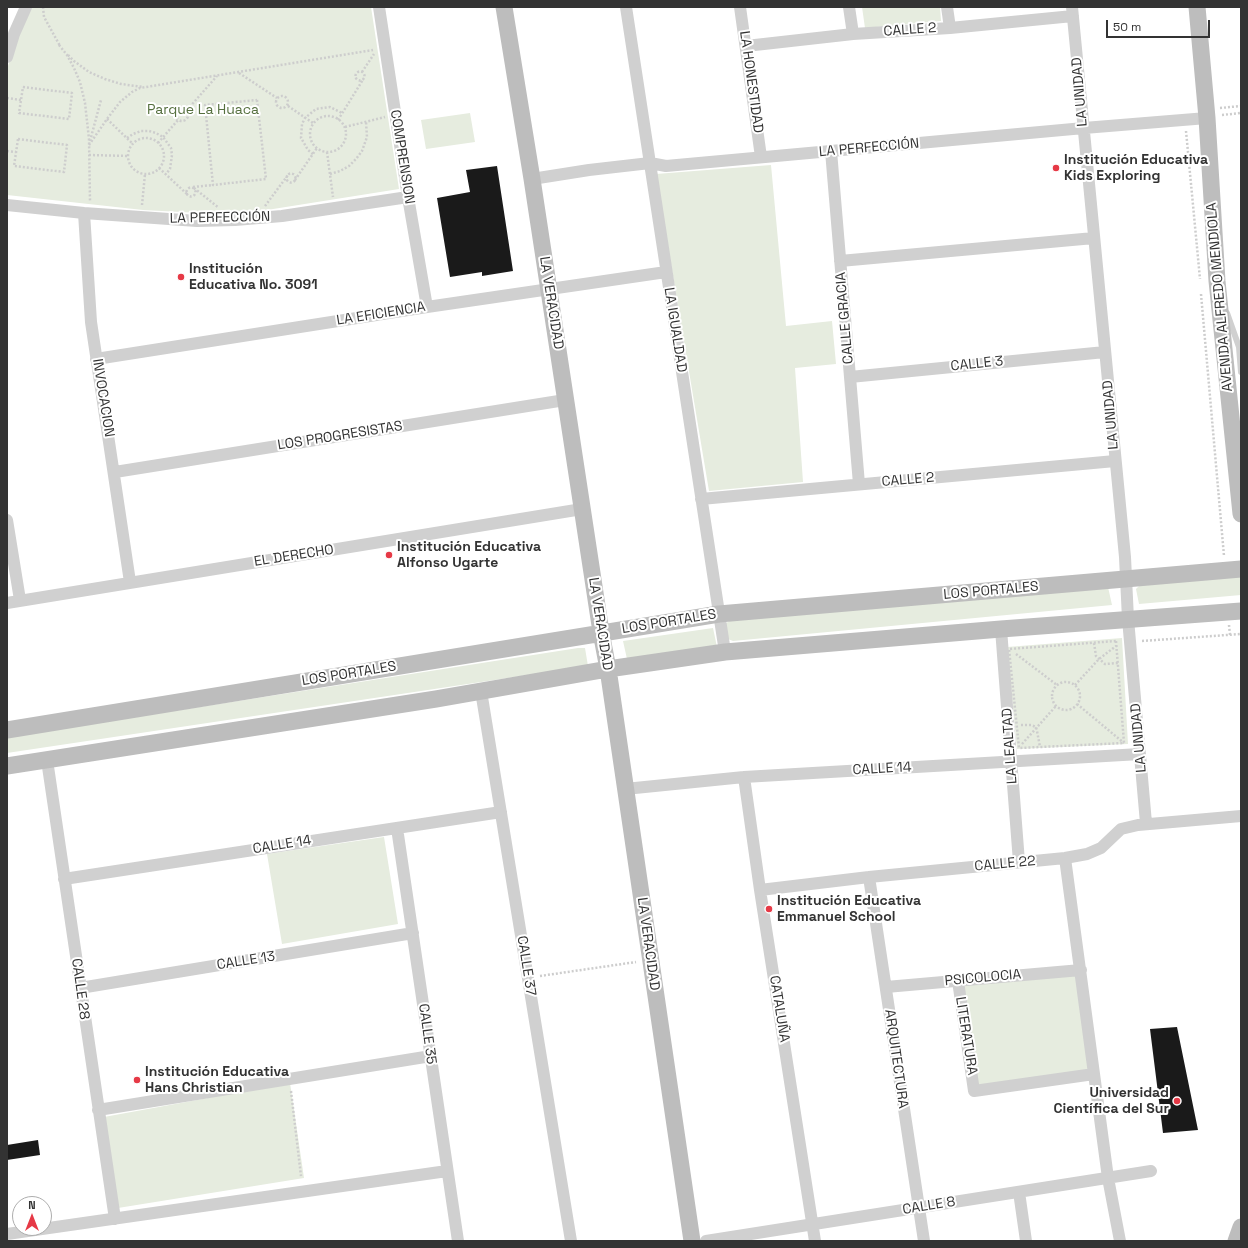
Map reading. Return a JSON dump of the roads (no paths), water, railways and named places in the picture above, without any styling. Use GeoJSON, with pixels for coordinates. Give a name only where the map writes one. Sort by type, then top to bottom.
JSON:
{"type":"FeatureCollection","features":[{"type":"Feature","properties":{"kind":"street"},"geometry":{"type":"LineString","coordinates":[[7,57],[14,34],[26,7]]}},
{"type":"Feature","properties":{"kind":"street","name":"COMPRENSION"},"geometry":{"type":"LineString","coordinates":[[379,7],[408,197],[427,307]]}},
{"type":"Feature","properties":{"kind":"street","name":"LA VERACIDAD"},"geometry":{"type":"LineString","coordinates":[[504,7],[608,669],[692,1241]]}},
{"type":"Feature","properties":{"kind":"street","name":"LA IGUALDAD"},"geometry":{"type":"LineString","coordinates":[[626,7],[725,652]]}},
{"type":"Feature","properties":{"kind":"street","name":"LA HONESTIDAD"},"geometry":{"type":"LineString","coordinates":[[740,7],[761,157]]}},
{"type":"Feature","properties":{"kind":"street"},"geometry":{"type":"LineString","coordinates":[[849,7],[853,34]]}},
{"type":"Feature","properties":{"kind":"street"},"geometry":{"type":"LineString","coordinates":[[947,7],[950,28]]}},
{"type":"Feature","properties":{"kind":"street","name":"AVENIDA ALFREDO MENDIOLA"},"geometry":{"type":"LineString","coordinates":[[1197,7],[1206,114],[1208,280],[1241,514]]}},
{"type":"Feature","properties":{"kind":"street","name":"CALLE 2"},"geometry":{"type":"LineString","coordinates":[[746,46],[853,34],[950,28],[1072,12]]}},
{"type":"Feature","properties":{"kind":"street","name":"LA UNIDAD"},"geometry":{"type":"LineString","coordinates":[[1072,12],[1126,580],[1128,619],[1146,823]]}},
{"type":"Feature","properties":{"kind":"street","name":"LA PERFECCIÓN"},"geometry":{"type":"LineString","coordinates":[[532,179],[589,170],[650,163],[666,166],[1185,120],[1206,114]]}},
{"type":"Feature","properties":{"kind":"street","name":"CALLE GRACIA"},"geometry":{"type":"LineString","coordinates":[[831,151],[859,484]]}},
{"type":"Feature","properties":{"kind":"street","name":"LA PERFECCIÓN"},"geometry":{"type":"LineString","coordinates":[[7,205],[140,218],[197,221],[235,220],[282,216],[408,197]]}},
{"type":"Feature","properties":{"kind":"street","name":"INVOCACION"},"geometry":{"type":"LineString","coordinates":[[84,213],[91,322],[115,472],[130,582]]}},
{"type":"Feature","properties":{"kind":"street"},"geometry":{"type":"LineString","coordinates":[[840,261],[1094,238]]}},
{"type":"Feature","properties":{"kind":"street","name":"LA EFICIENCIA"},"geometry":{"type":"LineString","coordinates":[[96,359],[548,288],[666,272]]}},
{"type":"Feature","properties":{"kind":"street","name":"CALLE 3"},"geometry":{"type":"LineString","coordinates":[[850,377],[1105,352]]}},
{"type":"Feature","properties":{"kind":"street","name":"LOS PROGRESISTAS"},"geometry":{"type":"LineString","coordinates":[[115,472],[565,400]]}},
{"type":"Feature","properties":{"kind":"street","name":"CALLE 2"},"geometry":{"type":"LineString","coordinates":[[701,500],[1115,461]]}},
{"type":"Feature","properties":{"kind":"street","name":"EL DERECHO"},"geometry":{"type":"LineString","coordinates":[[7,603],[582,509]]}},
{"type":"Feature","properties":{"kind":"street"},"geometry":{"type":"LineString","coordinates":[[7,520],[20,600]]}},
{"type":"Feature","properties":{"kind":"street","name":"LOS PORTALES"},"geometry":{"type":"LineString","coordinates":[[7,730],[601,632],[719,614],[1241,569]]}},
{"type":"Feature","properties":{"kind":"street"},"geometry":{"type":"LineString","coordinates":[[7,766],[481,691],[608,669],[725,652],[1241,611]]}},
{"type":"Feature","properties":{"kind":"street","name":"LA LEALTAD"},"geometry":{"type":"LineString","coordinates":[[1001,629],[1019,862]]}},
{"type":"Feature","properties":{"kind":"street","name":"CALLE 37"},"geometry":{"type":"LineString","coordinates":[[481,691],[571,1241]]}},
{"type":"Feature","properties":{"kind":"street","name":"CALLE 14"},"geometry":{"type":"LineString","coordinates":[[625,789],[744,777],[1140,754]]}},
{"type":"Feature","properties":{"kind":"street","name":"CALLE 28"},"geometry":{"type":"LineString","coordinates":[[47,760],[115,1219]]}},
{"type":"Feature","properties":{"kind":"street","name":"CATALUÑA"},"geometry":{"type":"LineString","coordinates":[[744,777],[760,890],[815,1241]]}},
{"type":"Feature","properties":{"kind":"street","name":"CALLE 14"},"geometry":{"type":"LineString","coordinates":[[64,878],[501,812]]}},
{"type":"Feature","properties":{"kind":"street","name":"CALLE 22"},"geometry":{"type":"LineString","coordinates":[[760,890],[869,877],[1065,858],[1087,854],[1101,848],[1121,829],[1146,823],[1241,816]]}},
{"type":"Feature","properties":{"kind":"street","name":"CALLE 35"},"geometry":{"type":"LineString","coordinates":[[397,828],[458,1241]]}},
{"type":"Feature","properties":{"kind":"street"},"geometry":{"type":"LineString","coordinates":[[1065,858],[1108,1178],[1120,1241]]}},
{"type":"Feature","properties":{"kind":"street","name":"ARQUITECTURA"},"geometry":{"type":"LineString","coordinates":[[869,877],[924,1241]]}},
{"type":"Feature","properties":{"kind":"street","name":"CALLE 13"},"geometry":{"type":"LineString","coordinates":[[80,988],[413,933]]}},
{"type":"Feature","properties":{"kind":"street","name":"PSICOLOCIA"},"geometry":{"type":"LineString","coordinates":[[886,987],[1081,970]]}},
{"type":"Feature","properties":{"kind":"street","name":"LITERATURA"},"geometry":{"type":"LineString","coordinates":[[958,981],[974,1091],[1094,1074]]}},
{"type":"Feature","properties":{"kind":"street"},"geometry":{"type":"LineString","coordinates":[[98,1110],[431,1056]]}},
{"type":"Feature","properties":{"kind":"street"},"geometry":{"type":"LineString","coordinates":[[7,1234],[447,1171]]}},
{"type":"Feature","properties":{"kind":"street","name":"CALLE 8"},"geometry":{"type":"LineString","coordinates":[[706,1241],[1151,1171]]}},
{"type":"Feature","properties":{"kind":"street"},"geometry":{"type":"LineString","coordinates":[[1019,1192],[1026,1241]]}},
{"type":"Feature","properties":{"kind":"street"},"geometry":{"type":"LineString","coordinates":[[1236,1241],[1241,1228]]}},
{"type":"Feature","properties":{"kind":"lane"},"geometry":{"type":"LineString","coordinates":[[1208,280],[1239,347],[1241,372]]}},
{"type":"Feature","properties":{"kind":"place","name":"Institución Educativa Kids Exploring"},"geometry":{"type":"Point","coordinates":[1056,168]}},
{"type":"Feature","properties":{"kind":"place","name":"Institución Educativa No. 3091"},"geometry":{"type":"Point","coordinates":[181,277]}},
{"type":"Feature","properties":{"kind":"place","name":"Institución Educativa Alfonso Ugarte"},"geometry":{"type":"Point","coordinates":[389,555]}},
{"type":"Feature","properties":{"kind":"place","name":"Institución Educativa Emmanuel School"},"geometry":{"type":"Point","coordinates":[769,909]}},
{"type":"Feature","properties":{"kind":"place","name":"Institución Educativa Hans Christian"},"geometry":{"type":"Point","coordinates":[137,1080]}},
{"type":"Feature","properties":{"kind":"place","name":"Universidad Científica del Sur"},"geometry":{"type":"Point","coordinates":[1177,1101]}},
{"type":"Feature","properties":{"kind":"park label","name":"Parque La Huaca"},"geometry":{"type":"Point","coordinates":[203,110]}}]}
